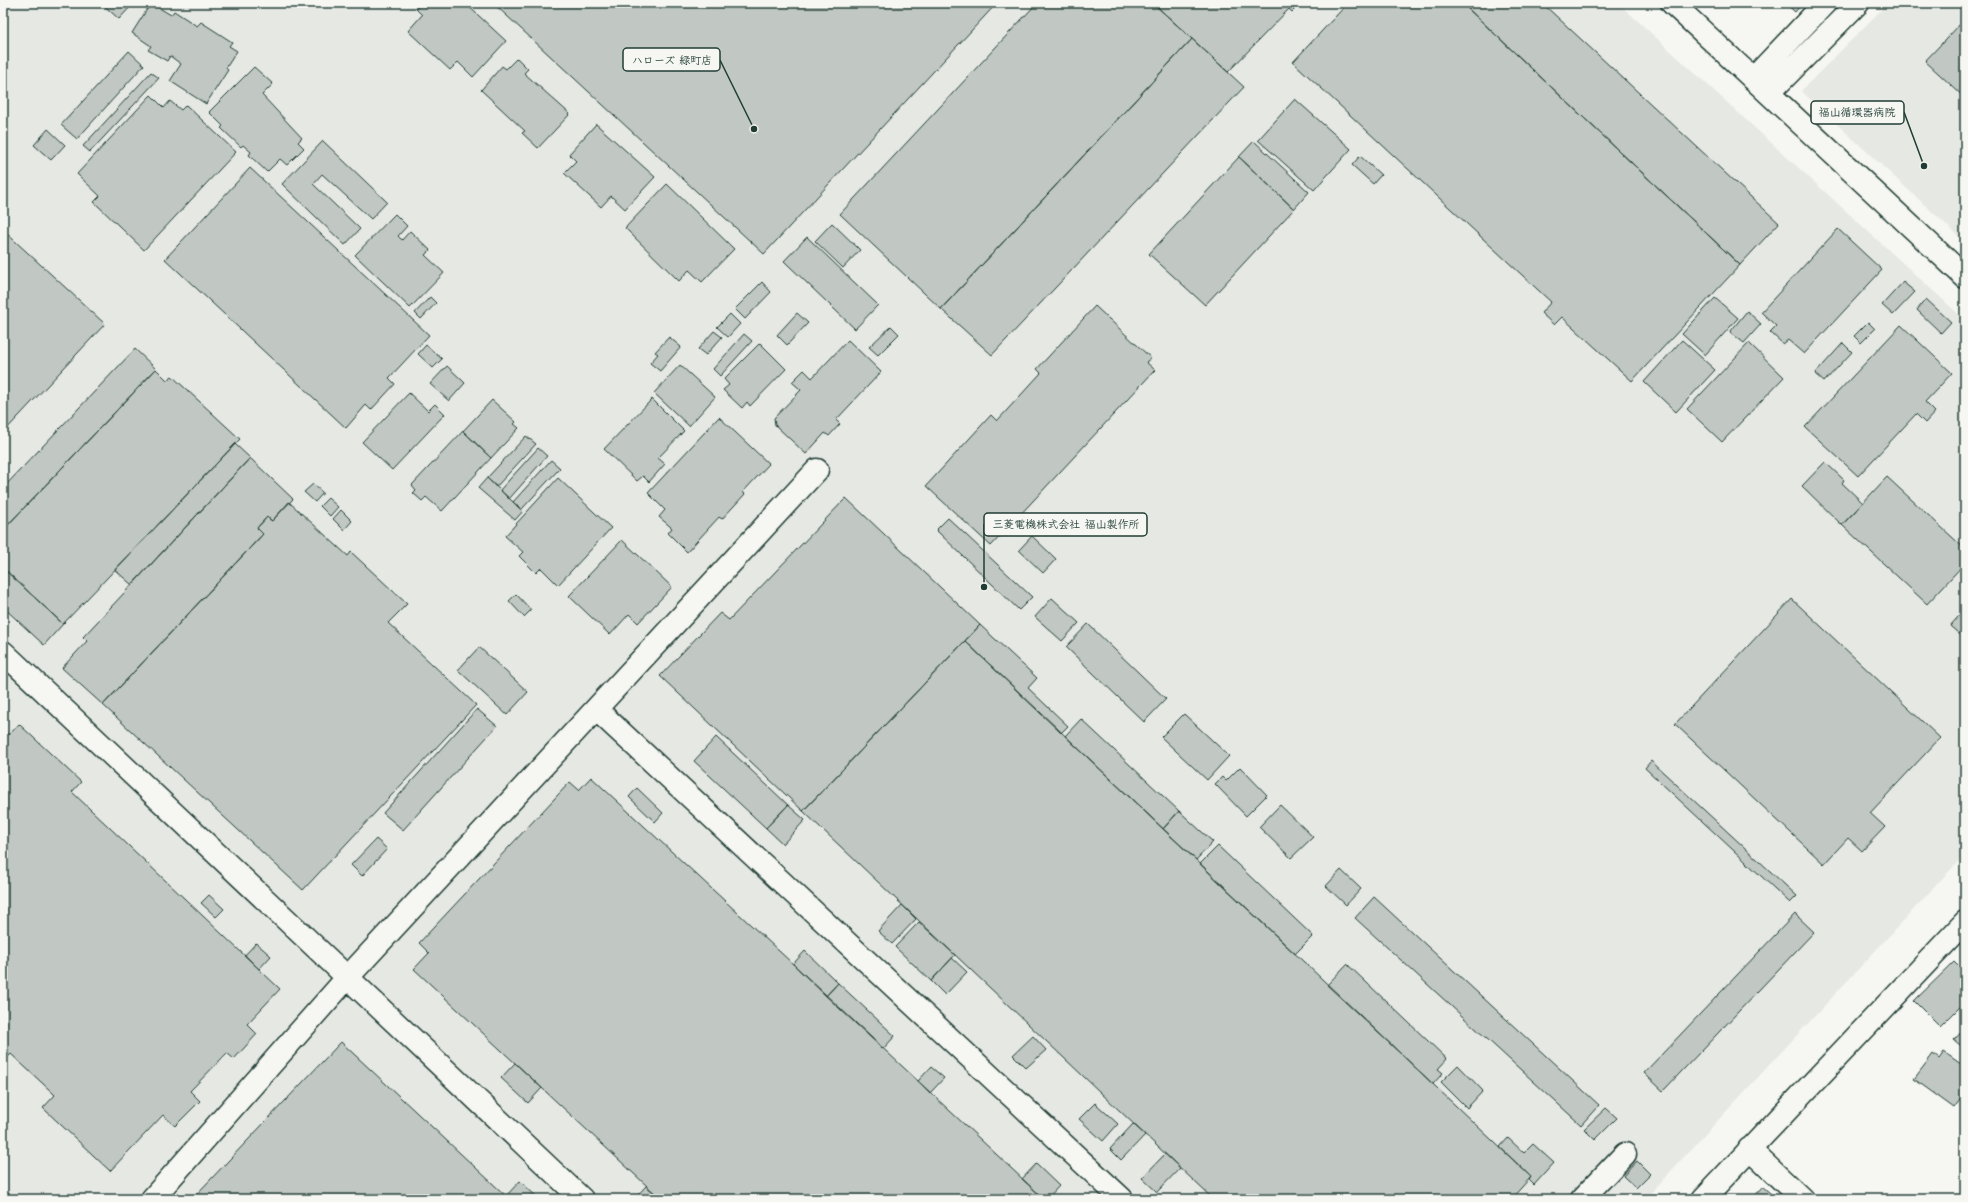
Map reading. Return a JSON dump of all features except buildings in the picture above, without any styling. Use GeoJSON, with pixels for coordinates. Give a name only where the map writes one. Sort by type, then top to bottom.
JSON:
{"type":"FeatureCollection","features":[{"type":"Feature","properties":{"kind":"street"},"geometry":{"type":"LineString","coordinates":[[1672,3],[1965,277]]}},
{"type":"Feature","properties":{"kind":"street"},"geometry":{"type":"LineString","coordinates":[[1761,86],[1825,3]]}},
{"type":"Feature","properties":{"kind":"street"},"geometry":{"type":"LineString","coordinates":[[1761,86],[1858,3]]}},
{"type":"Feature","properties":{"kind":"street"},"geometry":{"type":"LineString","coordinates":[[152,1199],[347,978],[817,470]]}},
{"type":"Feature","properties":{"kind":"street"},"geometry":{"type":"LineString","coordinates":[[3,652],[582,1199]]}},
{"type":"Feature","properties":{"kind":"street"},"geometry":{"type":"LineString","coordinates":[[596,709],[1122,1199]]}},
{"type":"Feature","properties":{"kind":"street"},"geometry":{"type":"LineString","coordinates":[[1703,1199],[1965,922]]}},
{"type":"Feature","properties":{"kind":"street"},"geometry":{"type":"LineString","coordinates":[[1750,1149],[1802,1199]]}},
{"type":"Feature","properties":{"kind":"street"},"geometry":{"type":"LineString","coordinates":[[1582,1199],[1625,1154]]}},
{"type":"Feature","properties":{"kind":"shaded area"},"geometry":{"type":"Polygon","coordinates":[[[3,3],[1618,3],[1965,320],[1965,854],[1645,1199],[3,1199],[3,3]]]}},
{"type":"Feature","properties":{"kind":"shaded area"},"geometry":{"type":"Polygon","coordinates":[[[1888,3],[1965,3],[1965,242],[1801,91],[1888,3]]]}},
{"type":"Feature","properties":{"kind":"place","name":"ハローズ 緑町店"},"geometry":{"type":"Point","coordinates":[754,129]}},
{"type":"Feature","properties":{"kind":"place","name":"福山循環器病院"},"geometry":{"type":"Point","coordinates":[1924,166]}},
{"type":"Feature","properties":{"kind":"place","name":"三菱電機株式会社 福山製作所"},"geometry":{"type":"Point","coordinates":[984,587]}}]}
